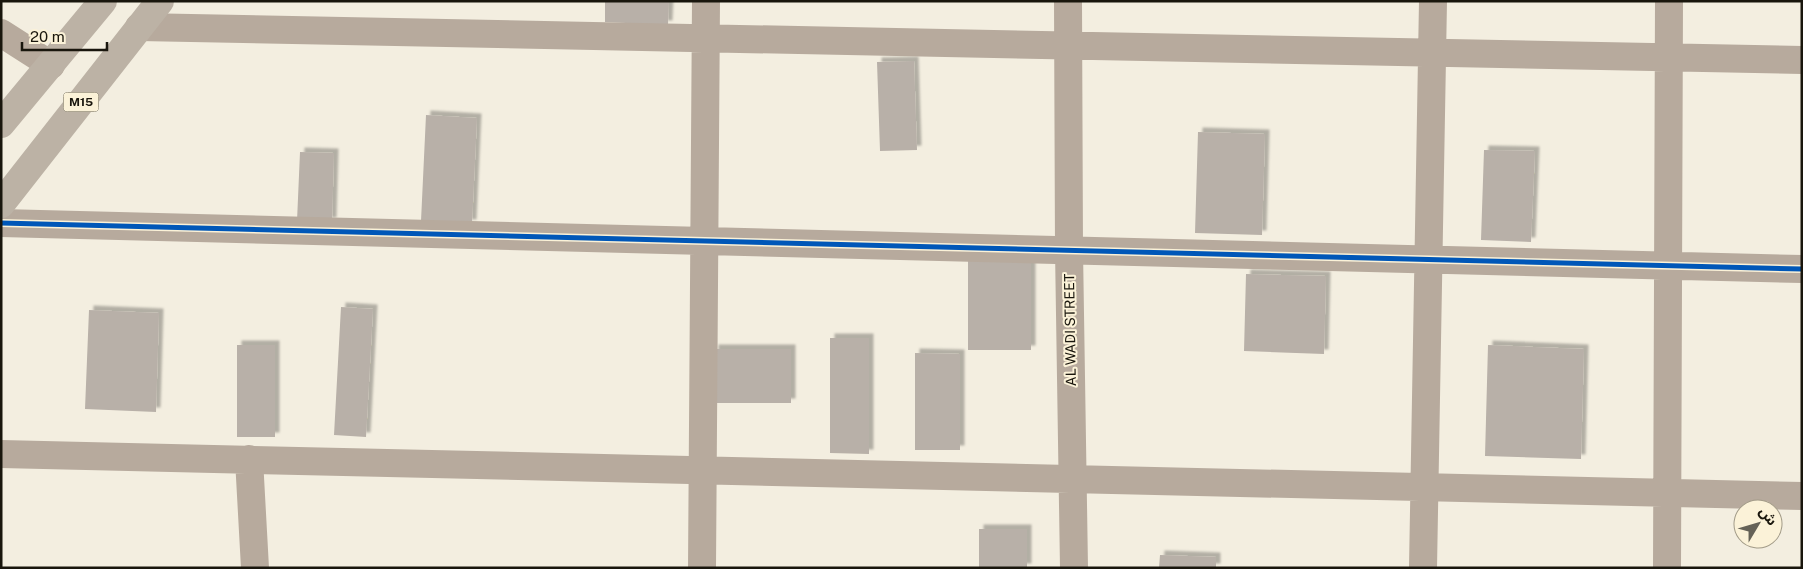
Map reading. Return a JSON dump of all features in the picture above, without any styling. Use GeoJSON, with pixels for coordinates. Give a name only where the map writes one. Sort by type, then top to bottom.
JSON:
{"type":"FeatureCollection","features":[{"type":"Feature","properties":{"kind":"highway"},"geometry":{"type":"LineString","coordinates":[[1,124],[103,1]]}},
{"type":"Feature","properties":{"kind":"highway","name":"M15"},"geometry":{"type":"LineString","coordinates":[[1,204],[160,1]]}},
{"type":"Feature","properties":{"kind":"street"},"geometry":{"type":"LineString","coordinates":[[702,568],[706,1]]}},
{"type":"Feature","properties":{"kind":"street","name":"AL WADI STREET"},"geometry":{"type":"LineString","coordinates":[[1068,1],[1069,250],[1074,568]]}},
{"type":"Feature","properties":{"kind":"street"},"geometry":{"type":"LineString","coordinates":[[1423,568],[1432,1]]}},
{"type":"Feature","properties":{"kind":"street"},"geometry":{"type":"LineString","coordinates":[[1667,568],[1669,1]]}},
{"type":"Feature","properties":{"kind":"street"},"geometry":{"type":"LineString","coordinates":[[139,27],[1802,60]]}},
{"type":"Feature","properties":{"kind":"street"},"geometry":{"type":"LineString","coordinates":[[1,33],[51,65]]}},
{"type":"Feature","properties":{"kind":"street"},"geometry":{"type":"LineString","coordinates":[[1,223],[1802,269]]}},
{"type":"Feature","properties":{"kind":"street"},"geometry":{"type":"LineString","coordinates":[[1,454],[1802,496]]}},
{"type":"Feature","properties":{"kind":"street"},"geometry":{"type":"LineString","coordinates":[[249,460],[255,568]]}},
{"type":"Feature","properties":{"kind":"building"},"geometry":{"type":"Polygon","coordinates":[[[605,1],[669,1],[668,25],[605,22],[605,1]]]}},
{"type":"Feature","properties":{"kind":"building"},"geometry":{"type":"Polygon","coordinates":[[[914,61],[917,150],[880,151],[877,62],[914,61]]]}},
{"type":"Feature","properties":{"kind":"building"},"geometry":{"type":"Polygon","coordinates":[[[426,115],[477,118],[472,224],[421,221],[426,115]]]}},
{"type":"Feature","properties":{"kind":"building"},"geometry":{"type":"Polygon","coordinates":[[[1198,132],[1265,134],[1262,235],[1195,233],[1198,132]]]}},
{"type":"Feature","properties":{"kind":"building"},"geometry":{"type":"Polygon","coordinates":[[[1484,150],[1535,151],[1531,242],[1481,240],[1484,150]]]}},
{"type":"Feature","properties":{"kind":"building"},"geometry":{"type":"Polygon","coordinates":[[[300,152],[334,153],[332,222],[297,221],[300,152]]]}},
{"type":"Feature","properties":{"kind":"building"},"geometry":{"type":"Polygon","coordinates":[[[968,256],[1031,256],[1031,350],[968,350],[968,256]]]}},
{"type":"Feature","properties":{"kind":"building"},"geometry":{"type":"Polygon","coordinates":[[[1246,274],[1326,276],[1324,354],[1244,351],[1246,274]]]}},
{"type":"Feature","properties":{"kind":"building"},"geometry":{"type":"Polygon","coordinates":[[[341,307],[373,309],[366,437],[334,435],[341,307]]]}},
{"type":"Feature","properties":{"kind":"building"},"geometry":{"type":"Polygon","coordinates":[[[89,310],[159,313],[156,412],[85,409],[89,310]]]}},
{"type":"Feature","properties":{"kind":"building"},"geometry":{"type":"Polygon","coordinates":[[[830,338],[869,338],[869,454],[830,453],[830,338]]]}},
{"type":"Feature","properties":{"kind":"building"},"geometry":{"type":"Polygon","coordinates":[[[237,345],[275,345],[275,437],[237,437],[237,345]]]}},
{"type":"Feature","properties":{"kind":"building"},"geometry":{"type":"Polygon","coordinates":[[[1488,345],[1584,349],[1581,459],[1485,456],[1488,345]]]}},
{"type":"Feature","properties":{"kind":"building"},"geometry":{"type":"Polygon","coordinates":[[[714,349],[791,349],[791,403],[714,403],[714,349]]]}},
{"type":"Feature","properties":{"kind":"building"},"geometry":{"type":"Polygon","coordinates":[[[915,353],[960,354],[960,450],[915,450],[915,353]]]}},
{"type":"Feature","properties":{"kind":"building"},"geometry":{"type":"Polygon","coordinates":[[[979,529],[1027,529],[1027,568],[979,568],[979,529]]]}},
{"type":"Feature","properties":{"kind":"building"},"geometry":{"type":"Polygon","coordinates":[[[1160,555],[1216,557],[1216,568],[1159,568],[1160,555]]]}},
{"type":"Feature","properties":{"kind":"cycle path"},"geometry":{"type":"LineString","coordinates":[[1,223],[1802,269]]}}]}
